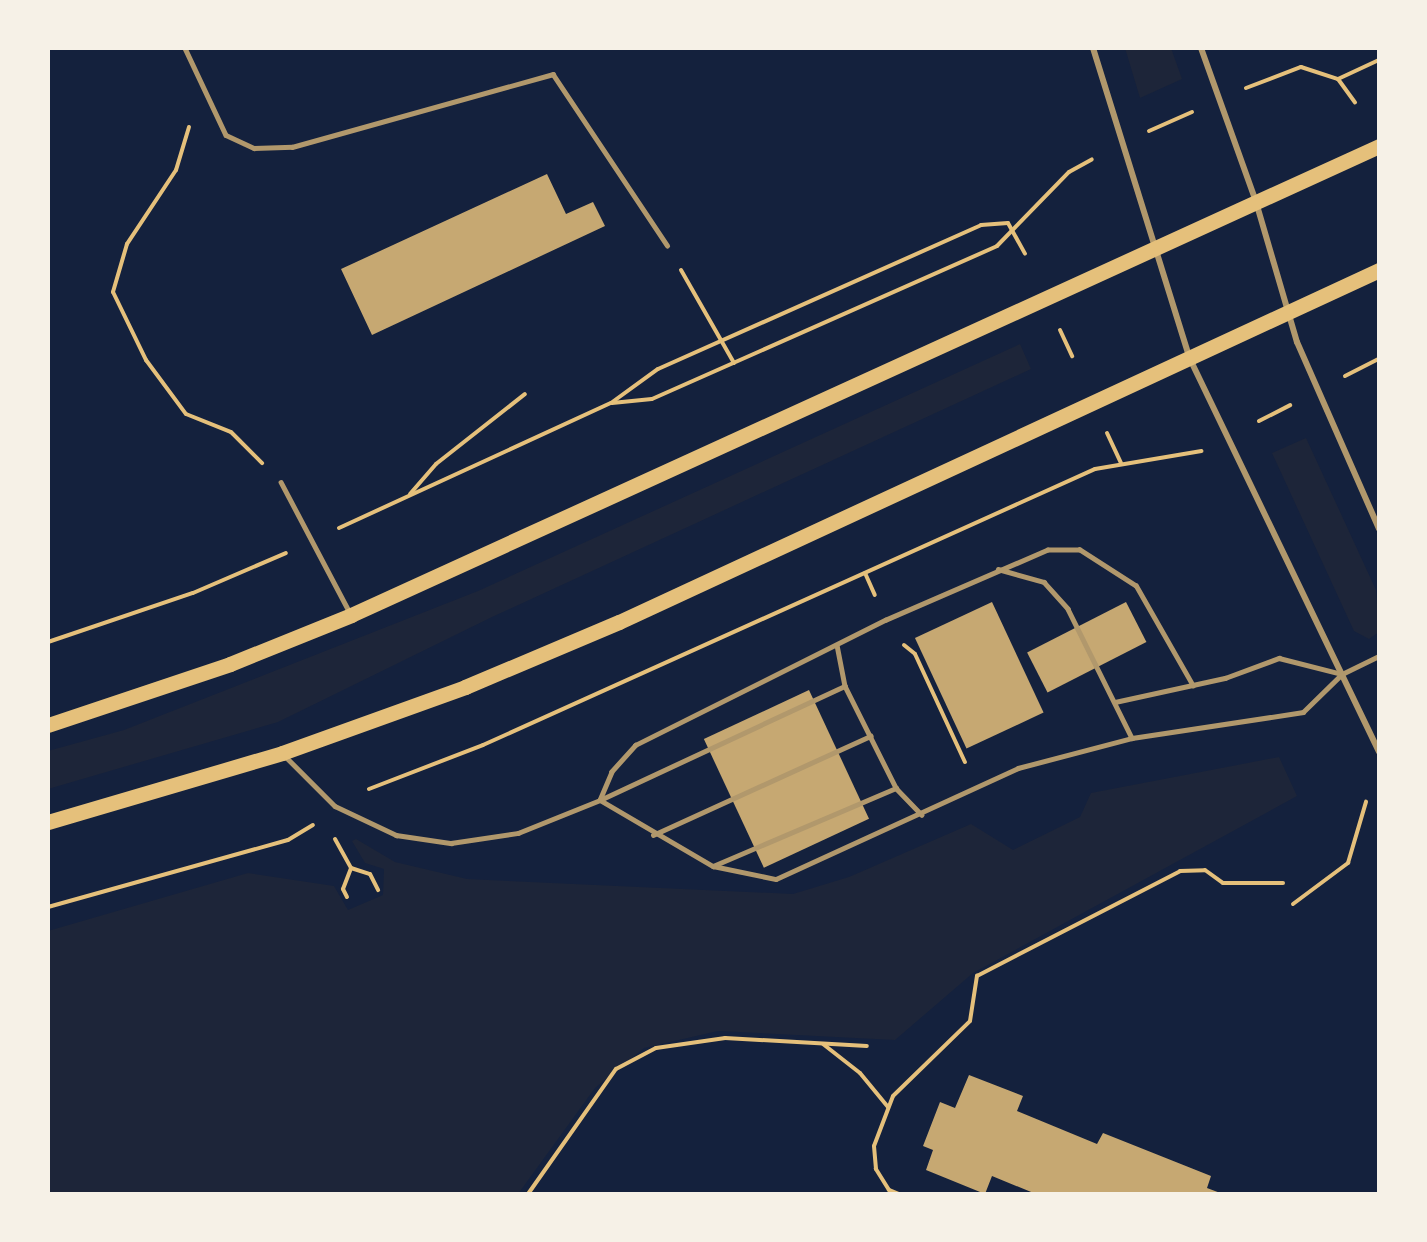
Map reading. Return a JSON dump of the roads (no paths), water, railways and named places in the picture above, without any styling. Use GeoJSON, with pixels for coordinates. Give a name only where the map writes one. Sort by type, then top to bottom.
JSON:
{"type":"FeatureCollection","features":[{"type":"Feature","properties":{"kind":"main road"},"geometry":{"type":"LineString","coordinates":[[48,725],[230,664],[351,615],[1379,146]]}},
{"type":"Feature","properties":{"kind":"main road"},"geometry":{"type":"LineString","coordinates":[[48,822],[282,753],[465,687],[619,621],[1379,270]]}},
{"type":"Feature","properties":{"kind":"street"},"geometry":{"type":"LineString","coordinates":[[1093,48],[1190,359],[1379,752]]}},
{"type":"Feature","properties":{"kind":"street"},"geometry":{"type":"LineString","coordinates":[[1201,48],[1256,202],[1287,312],[1316,392],[1379,529]]}},
{"type":"Feature","properties":{"kind":"lane"},"geometry":{"type":"LineString","coordinates":[[185,48],[202,89],[226,135],[254,148],[292,147],[553,74],[667,245]]}},
{"type":"Feature","properties":{"kind":"lane"},"geometry":{"type":"LineString","coordinates":[[281,482],[351,615]]}},
{"type":"Feature","properties":{"kind":"lane"},"geometry":{"type":"LineString","coordinates":[[600,800],[612,772],[636,745],[886,620],[997,569],[1048,550],[1080,550],[1136,586],[1192,686]]}},
{"type":"Feature","properties":{"kind":"lane"},"geometry":{"type":"LineString","coordinates":[[997,569],[1044,582],[1068,609],[1132,738]]}},
{"type":"Feature","properties":{"kind":"lane"},"geometry":{"type":"LineString","coordinates":[[837,645],[846,687],[870,736],[896,788],[922,815]]}},
{"type":"Feature","properties":{"kind":"lane"},"geometry":{"type":"LineString","coordinates":[[600,800],[652,835],[713,867],[776,879],[922,815],[1018,768],[1132,738],[1303,712],[1342,674],[1379,656]]}},
{"type":"Feature","properties":{"kind":"lane"},"geometry":{"type":"LineString","coordinates":[[1115,702],[1192,686],[1279,658],[1342,674]]}},
{"type":"Feature","properties":{"kind":"lane"},"geometry":{"type":"LineString","coordinates":[[282,753],[335,806],[396,835],[451,843],[518,833],[600,800],[846,687]]}},
{"type":"Feature","properties":{"kind":"lane"},"geometry":{"type":"LineString","coordinates":[[652,835],[870,736]]}},
{"type":"Feature","properties":{"kind":"lane"},"geometry":{"type":"LineString","coordinates":[[713,867],[896,788]]}}]}
